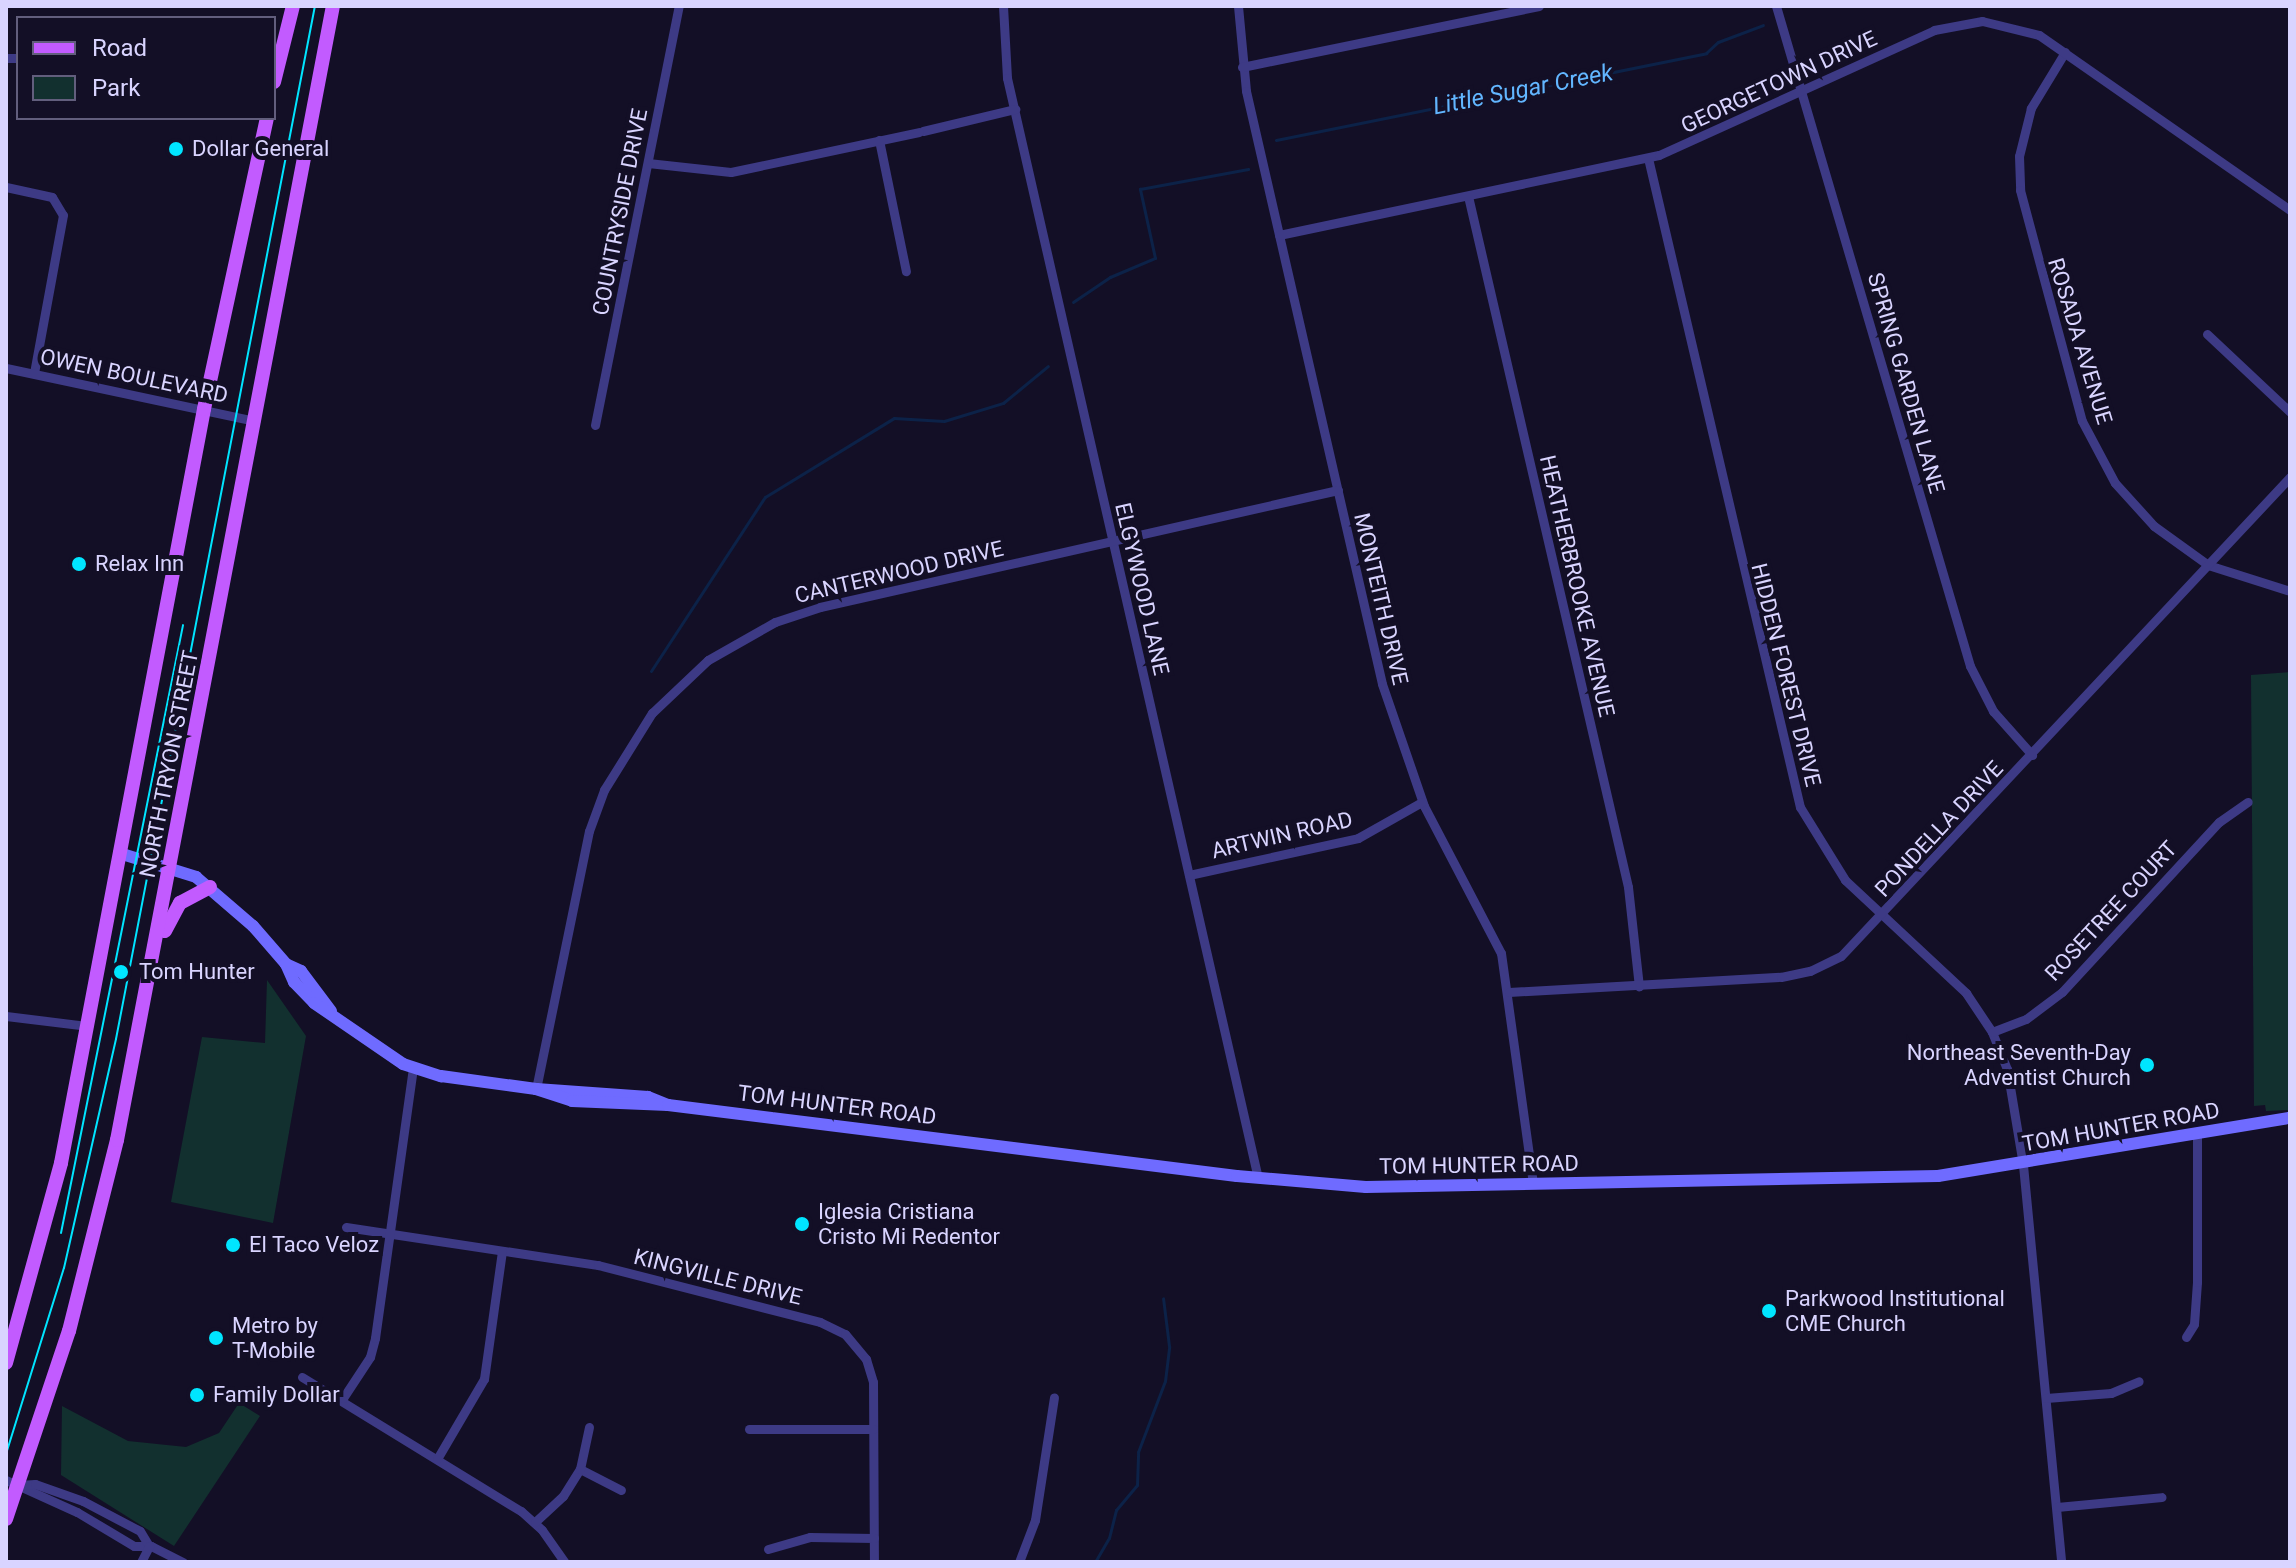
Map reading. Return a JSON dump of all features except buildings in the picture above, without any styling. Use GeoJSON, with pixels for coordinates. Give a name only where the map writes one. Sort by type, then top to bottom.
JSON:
{"type":"FeatureCollection","features":[{"type":"Feature","properties":{"kind":"main road"},"geometry":{"type":"LineString","coordinates":[[276,72],[293,6]]}},
{"type":"Feature","properties":{"kind":"main road","name":"NORTH TRYON STREET"},"geometry":{"type":"LineString","coordinates":[[6,1519],[12,1482],[69,1331],[102,1205],[172,868],[333,6]]}},
{"type":"Feature","properties":{"kind":"main road","name":"NORTH TRYON STREET"},"geometry":{"type":"LineString","coordinates":[[6,1363],[43,1237],[88,1026],[204,409],[267,120]]}},
{"type":"Feature","properties":{"kind":"main road"},"geometry":{"type":"LineString","coordinates":[[156,949],[180,903],[210,887]]}},
{"type":"Feature","properties":{"kind":"street","name":"COUNTRYSIDE DRIVE"},"geometry":{"type":"LineString","coordinates":[[595,425],[679,6]]}},
{"type":"Feature","properties":{"kind":"street","name":"ELGYWOOD LANE"},"geometry":{"type":"LineString","coordinates":[[1003,6],[1005,60],[1015,109],[1258,1178]]}},
{"type":"Feature","properties":{"kind":"street","name":"MONTEITH DRIVE"},"geometry":{"type":"LineString","coordinates":[[1238,6],[1242,67],[1382,684],[1422,802],[1494,937],[1509,992],[1533,1184]]}},
{"type":"Feature","properties":{"kind":"street"},"geometry":{"type":"LineString","coordinates":[[1242,67],[1539,6]]}},
{"type":"Feature","properties":{"kind":"street","name":"SPRING GARDEN LANE"},"geometry":{"type":"LineString","coordinates":[[1776,6],[1970,666],[1993,711],[2032,755]]}},
{"type":"Feature","properties":{"kind":"street","name":"GEORGETOWN DRIVE"},"geometry":{"type":"LineString","coordinates":[[1279,235],[1648,158],[1953,24],[2011,25],[2065,52],[2290,210]]}},
{"type":"Feature","properties":{"kind":"street","name":"ROSADA AVENUE"},"geometry":{"type":"LineString","coordinates":[[2065,52],[2031,108],[2019,167],[2024,211],[2072,390],[2115,483],[2154,526],[2208,565],[2290,591]]}},
{"type":"Feature","properties":{"kind":"street"},"geometry":{"type":"LineString","coordinates":[[648,163],[731,172],[1015,109]]}},
{"type":"Feature","properties":{"kind":"street"},"geometry":{"type":"LineString","coordinates":[[879,140],[906,271]]}},
{"type":"Feature","properties":{"kind":"street","name":"HIDDEN FOREST DRIVE"},"geometry":{"type":"LineString","coordinates":[[1648,158],[1791,780],[1827,857],[1965,992],[1992,1032],[2007,1069],[2023,1165],[2061,1562]]}},
{"type":"Feature","properties":{"kind":"street"},"geometry":{"type":"LineString","coordinates":[[6,187],[52,197],[62,209],[34,373]]}},
{"type":"Feature","properties":{"kind":"street","name":"HEATHERBROOKE AVENUE"},"geometry":{"type":"LineString","coordinates":[[1468,196],[1628,887],[1639,986]]}},
{"type":"Feature","properties":{"kind":"street"},"geometry":{"type":"LineString","coordinates":[[2207,334],[2290,412]]}},
{"type":"Feature","properties":{"kind":"street","name":"OWEN BOULEVARD"},"geometry":{"type":"LineString","coordinates":[[6,368],[255,421]]}},
{"type":"Feature","properties":{"kind":"street","name":"PONDELLA DRIVE"},"geometry":{"type":"LineString","coordinates":[[1509,992],[1639,986],[1810,971],[1841,956],[1883,915],[2290,477]]}},
{"type":"Feature","properties":{"kind":"street","name":"CANTERWOOD DRIVE"},"geometry":{"type":"LineString","coordinates":[[536,1089],[595,811],[638,731],[684,680],[734,643],[805,611],[1338,490]]}},
{"type":"Feature","properties":{"kind":"street","name":"ARTWIN ROAD"},"geometry":{"type":"LineString","coordinates":[[1189,875],[1358,838],[1422,802]]}},
{"type":"Feature","properties":{"kind":"street","name":"ROSETREE COURT"},"geometry":{"type":"LineString","coordinates":[[1992,1032],[2026,1019],[2062,992],[2219,822],[2248,802]]}},
{"type":"Feature","properties":{"kind":"street","name":"TOM HUNTER ROAD"},"geometry":{"type":"LineString","coordinates":[[119,853],[172,868],[210,887],[286,964],[301,971],[331,1011],[365,1042],[413,1068],[536,1089],[648,1097],[668,1105],[1258,1178],[1366,1187],[1906,1178],[2023,1165],[2290,1118]]}},
{"type":"Feature","properties":{"kind":"street"},"geometry":{"type":"LineString","coordinates":[[6,1016],[88,1026]]}},
{"type":"Feature","properties":{"kind":"street"},"geometry":{"type":"LineString","coordinates":[[343,1398],[373,1349],[413,1068]]}},
{"type":"Feature","properties":{"kind":"street"},"geometry":{"type":"LineString","coordinates":[[2186,1337],[2194,1324],[2197,1282],[2197,1134]]}},
{"type":"Feature","properties":{"kind":"street","name":"KINGVILLE DRIVE"},"geometry":{"type":"LineString","coordinates":[[346,1227],[598,1265],[835,1329],[853,1341],[871,1371],[874,1562]]}},
{"type":"Feature","properties":{"kind":"street"},"geometry":{"type":"LineString","coordinates":[[437,1459],[484,1379],[502,1251]]}},
{"type":"Feature","properties":{"kind":"street"},"geometry":{"type":"LineString","coordinates":[[302,1377],[343,1398],[535,1522],[564,1562]]}},
{"type":"Feature","properties":{"kind":"street"},"geometry":{"type":"LineString","coordinates":[[2046,1398],[2111,1393],[2139,1381]]}},
{"type":"Feature","properties":{"kind":"street"},"geometry":{"type":"LineString","coordinates":[[1019,1562],[1035,1520],[1054,1397]]}},
{"type":"Feature","properties":{"kind":"street"},"geometry":{"type":"LineString","coordinates":[[535,1522],[563,1496],[580,1469],[589,1427]]}},
{"type":"Feature","properties":{"kind":"street"},"geometry":{"type":"LineString","coordinates":[[749,1429],[873,1429]]}},
{"type":"Feature","properties":{"kind":"street"},"geometry":{"type":"LineString","coordinates":[[580,1469],[621,1490]]}},
{"type":"Feature","properties":{"kind":"street"},"geometry":{"type":"LineString","coordinates":[[12,1482],[134,1546],[149,1546],[183,1562]]}},
{"type":"Feature","properties":{"kind":"street"},"geometry":{"type":"LineString","coordinates":[[12,1482],[35,1484],[83,1501],[140,1531],[149,1546]]}},
{"type":"Feature","properties":{"kind":"street"},"geometry":{"type":"LineString","coordinates":[[2057,1507],[2162,1497]]}},
{"type":"Feature","properties":{"kind":"street"},"geometry":{"type":"LineString","coordinates":[[768,1549],[810,1537],[874,1538]]}},
{"type":"Feature","properties":{"kind":"street"},"geometry":{"type":"LineString","coordinates":[[141,1562],[149,1546]]}},
{"type":"Feature","properties":{"kind":"green space"},"geometry":{"type":"Polygon","coordinates":[[[2290,672],[2290,1110],[2266,1111],[2265,1105],[2254,1106],[2251,675],[2290,672]]]}},
{"type":"Feature","properties":{"kind":"green space"},"geometry":{"type":"Polygon","coordinates":[[[267,980],[306,1036],[273,1223],[171,1202],[202,1037],[265,1043],[267,980]]]}},
{"type":"Feature","properties":{"kind":"green space"},"geometry":{"type":"Polygon","coordinates":[[[239,1403],[260,1416],[174,1546],[61,1475],[62,1406],[128,1441],[186,1447],[219,1433],[239,1403]]]}},
{"type":"Feature","properties":{"kind":"waterway","name":"Little Sugar Creek"},"geometry":{"type":"LineString","coordinates":[[1276,140],[1706,53],[1718,42],[1763,25]]}},
{"type":"Feature","properties":{"kind":"waterway","name":"Little Sugar Creek"},"geometry":{"type":"LineString","coordinates":[[1073,302],[1110,277],[1155,258],[1140,189],[1248,169]]}},
{"type":"Feature","properties":{"kind":"waterway","name":"Little Sugar Creek"},"geometry":{"type":"LineString","coordinates":[[651,671],[765,497],[894,418],[944,421],[1003,403],[1048,366]]}},
{"type":"Feature","properties":{"kind":"waterway"},"geometry":{"type":"LineString","coordinates":[[1095,1562],[1109,1538],[1116,1510],[1137,1485],[1138,1452],[1165,1381],[1169,1346],[1163,1298]]}},
{"type":"Feature","properties":{"kind":"tram line"},"geometry":{"type":"LineString","coordinates":[[6,1454],[64,1268],[116,1039],[315,6]]}},
{"type":"Feature","properties":{"kind":"tram line"},"geometry":{"type":"LineString","coordinates":[[61,1233],[183,625]]}},
{"type":"Feature","properties":{"kind":"place","name":"Dollar General"},"geometry":{"type":"Point","coordinates":[176,149]}},
{"type":"Feature","properties":{"kind":"place","name":"Relax Inn"},"geometry":{"type":"Point","coordinates":[79,564]}},
{"type":"Feature","properties":{"kind":"place","name":"Tom Hunter"},"geometry":{"type":"Point","coordinates":[121,972]}},
{"type":"Feature","properties":{"kind":"place","name":"Northeast Seventh-Day Adventist Church"},"geometry":{"type":"Point","coordinates":[2147,1065]}},
{"type":"Feature","properties":{"kind":"place","name":"Iglesia Cristiana Cristo Mi Redentor"},"geometry":{"type":"Point","coordinates":[802,1224]}},
{"type":"Feature","properties":{"kind":"place","name":"El Taco Veloz"},"geometry":{"type":"Point","coordinates":[233,1245]}},
{"type":"Feature","properties":{"kind":"place","name":"Parkwood Institutional CME Church"},"geometry":{"type":"Point","coordinates":[1769,1311]}},
{"type":"Feature","properties":{"kind":"place","name":"Metro by T-Mobile"},"geometry":{"type":"Point","coordinates":[216,1338]}},
{"type":"Feature","properties":{"kind":"place","name":"Family Dollar"},"geometry":{"type":"Point","coordinates":[197,1395]}}]}
